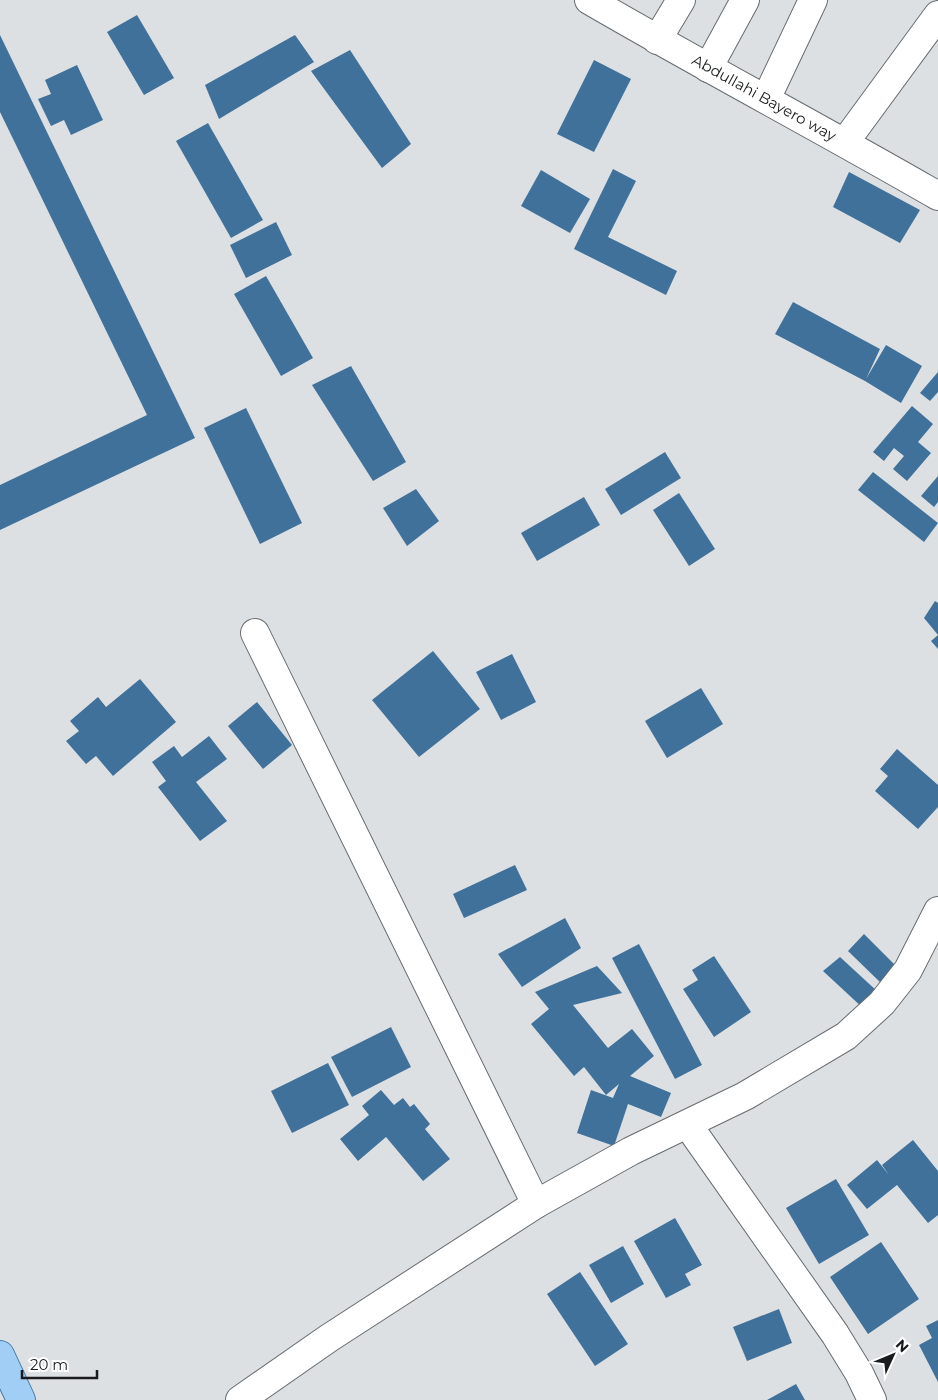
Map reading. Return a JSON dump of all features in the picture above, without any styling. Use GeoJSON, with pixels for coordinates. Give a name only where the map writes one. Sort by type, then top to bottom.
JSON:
{"type":"FeatureCollection","features":[{"type":"Feature","properties":{"kind":"main road"},"geometry":{"type":"LineString","coordinates":[[0,1355],[21,1400]]}},
{"type":"Feature","properties":{"kind":"street","name":"Abdullahi Bayero way"},"geometry":{"type":"LineString","coordinates":[[589,0],[657,40],[845,142],[938,196]]}},
{"type":"Feature","properties":{"kind":"street"},"geometry":{"type":"LineString","coordinates":[[657,40],[681,0]]}},
{"type":"Feature","properties":{"kind":"street"},"geometry":{"type":"LineString","coordinates":[[708,68],[745,0]]}},
{"type":"Feature","properties":{"kind":"street"},"geometry":{"type":"LineString","coordinates":[[766,99],[813,0]]}},
{"type":"Feature","properties":{"kind":"street"},"geometry":{"type":"LineString","coordinates":[[845,142],[938,15]]}},
{"type":"Feature","properties":{"kind":"street"},"geometry":{"type":"LineString","coordinates":[[255,633],[536,1204]]}},
{"type":"Feature","properties":{"kind":"street"},"geometry":{"type":"LineString","coordinates":[[240,1400],[329,1338],[536,1204],[631,1151],[745,1096],[846,1036],[882,1003],[908,970],[938,911]]}},
{"type":"Feature","properties":{"kind":"street"},"geometry":{"type":"LineString","coordinates":[[688,1125],[835,1334],[859,1373],[872,1400]]}},
{"type":"Feature","properties":{"kind":"building"},"geometry":{"type":"Polygon","coordinates":[[[137,15],[174,78],[144,95],[107,32],[137,15]]]}},
{"type":"Feature","properties":{"kind":"building"},"geometry":{"type":"Polygon","coordinates":[[[0,35],[195,438],[0,530],[0,485],[147,415],[0,112],[0,35]]]}},
{"type":"Feature","properties":{"kind":"building"},"geometry":{"type":"Polygon","coordinates":[[[295,35],[314,62],[219,119],[205,85],[295,35]]]}},
{"type":"Feature","properties":{"kind":"building"},"geometry":{"type":"Polygon","coordinates":[[[350,50],[411,144],[382,168],[311,71],[350,50]]]}},
{"type":"Feature","properties":{"kind":"building"},"geometry":{"type":"Polygon","coordinates":[[[594,60],[631,79],[594,152],[557,134],[594,60]]]}},
{"type":"Feature","properties":{"kind":"building"},"geometry":{"type":"Polygon","coordinates":[[[77,65],[103,120],[71,135],[64,120],[51,126],[38,99],[51,94],[45,80],[77,65]]]}},
{"type":"Feature","properties":{"kind":"building"},"geometry":{"type":"Polygon","coordinates":[[[208,123],[263,220],[231,238],[176,141],[208,123]]]}},
{"type":"Feature","properties":{"kind":"building"},"geometry":{"type":"Polygon","coordinates":[[[613,169],[636,181],[608,237],[677,271],[666,295],[574,249],[613,169]]]}},
{"type":"Feature","properties":{"kind":"building"},"geometry":{"type":"Polygon","coordinates":[[[541,170],[590,199],[570,233],[521,206],[541,170]]]}},
{"type":"Feature","properties":{"kind":"building"},"geometry":{"type":"Polygon","coordinates":[[[849,172],[920,210],[900,243],[833,207],[849,172]]]}},
{"type":"Feature","properties":{"kind":"building"},"geometry":{"type":"Polygon","coordinates":[[[276,222],[292,255],[246,278],[230,245],[276,222]]]}},
{"type":"Feature","properties":{"kind":"building"},"geometry":{"type":"Polygon","coordinates":[[[266,276],[313,358],[281,376],[234,294],[266,276]]]}},
{"type":"Feature","properties":{"kind":"building"},"geometry":{"type":"Polygon","coordinates":[[[793,302],[880,349],[866,379],[886,345],[922,366],[901,403],[865,381],[775,334],[793,302]]]}},
{"type":"Feature","properties":{"kind":"building"},"geometry":{"type":"Polygon","coordinates":[[[351,366],[406,462],[373,481],[312,385],[351,366]]]}},
{"type":"Feature","properties":{"kind":"building"},"geometry":{"type":"Polygon","coordinates":[[[938,372],[938,392],[930,401],[920,393],[938,372]]]}},
{"type":"Feature","properties":{"kind":"building"},"geometry":{"type":"Polygon","coordinates":[[[912,406],[933,424],[918,442],[931,453],[907,481],[893,469],[904,456],[894,448],[884,461],[873,452],[912,406]]]}},
{"type":"Feature","properties":{"kind":"building"},"geometry":{"type":"Polygon","coordinates":[[[246,408],[302,523],[260,544],[204,428],[246,408]]]}},
{"type":"Feature","properties":{"kind":"building"},"geometry":{"type":"Polygon","coordinates":[[[665,452],[681,478],[621,515],[605,489],[665,452]]]}},
{"type":"Feature","properties":{"kind":"building"},"geometry":{"type":"Polygon","coordinates":[[[873,472],[938,523],[924,542],[858,490],[873,472]]]}},
{"type":"Feature","properties":{"kind":"building"},"geometry":{"type":"Polygon","coordinates":[[[938,476],[938,502],[934,507],[921,496],[938,476]]]}},
{"type":"Feature","properties":{"kind":"building"},"geometry":{"type":"Polygon","coordinates":[[[416,489],[439,521],[407,546],[383,508],[416,489]]]}},
{"type":"Feature","properties":{"kind":"building"},"geometry":{"type":"Polygon","coordinates":[[[679,493],[715,549],[689,566],[653,510],[679,493]]]}},
{"type":"Feature","properties":{"kind":"building"},"geometry":{"type":"Polygon","coordinates":[[[584,497],[600,525],[537,561],[521,533],[584,497]]]}},
{"type":"Feature","properties":{"kind":"building"},"geometry":{"type":"Polygon","coordinates":[[[935,601],[938,603],[938,635],[924,618],[935,601]]]}},
{"type":"Feature","properties":{"kind":"building"},"geometry":{"type":"Polygon","coordinates":[[[938,635],[938,649],[931,641],[938,635]]]}},
{"type":"Feature","properties":{"kind":"building"},"geometry":{"type":"Polygon","coordinates":[[[433,651],[480,709],[419,757],[372,700],[433,651]]]}},
{"type":"Feature","properties":{"kind":"building"},"geometry":{"type":"Polygon","coordinates":[[[512,654],[536,702],[501,720],[476,672],[512,654]]]}},
{"type":"Feature","properties":{"kind":"building"},"geometry":{"type":"Polygon","coordinates":[[[140,679],[176,722],[113,776],[96,756],[86,764],[66,741],[79,731],[70,721],[98,697],[106,707],[140,679]]]}},
{"type":"Feature","properties":{"kind":"building"},"geometry":{"type":"Polygon","coordinates":[[[701,688],[723,724],[667,758],[645,721],[701,688]]]}},
{"type":"Feature","properties":{"kind":"building"},"geometry":{"type":"Polygon","coordinates":[[[257,702],[292,745],[263,769],[228,726],[257,702]]]}},
{"type":"Feature","properties":{"kind":"building"},"geometry":{"type":"Polygon","coordinates":[[[209,736],[227,759],[196,782],[227,821],[200,841],[158,787],[166,781],[152,762],[174,746],[182,757],[209,736]]]}},
{"type":"Feature","properties":{"kind":"building"},"geometry":{"type":"Polygon","coordinates":[[[897,749],[938,785],[938,807],[918,829],[875,791],[888,776],[880,769],[897,749]]]}},
{"type":"Feature","properties":{"kind":"building"},"geometry":{"type":"Polygon","coordinates":[[[515,865],[527,890],[464,918],[453,894],[515,865]]]}},
{"type":"Feature","properties":{"kind":"building"},"geometry":{"type":"Polygon","coordinates":[[[565,918],[581,948],[522,987],[498,954],[565,918]]]}},
{"type":"Feature","properties":{"kind":"building"},"geometry":{"type":"Polygon","coordinates":[[[864,934],[900,970],[883,985],[848,951],[864,934]]]}},
{"type":"Feature","properties":{"kind":"building"},"geometry":{"type":"Polygon","coordinates":[[[639,944],[702,1065],[675,1079],[612,958],[639,944]]]}},
{"type":"Feature","properties":{"kind":"building"},"geometry":{"type":"Polygon","coordinates":[[[714,956],[751,1012],[714,1037],[683,989],[698,980],[692,970],[714,956]]]}},
{"type":"Feature","properties":{"kind":"building"},"geometry":{"type":"Polygon","coordinates":[[[840,957],[878,992],[864,1009],[823,971],[840,957]]]}},
{"type":"Feature","properties":{"kind":"building"},"geometry":{"type":"Polygon","coordinates":[[[597,966],[622,993],[573,1005],[608,1048],[632,1029],[654,1056],[630,1076],[671,1093],[661,1117],[628,1104],[614,1146],[577,1133],[591,1090],[613,1098],[619,1084],[606,1095],[584,1067],[574,1076],[531,1024],[549,1009],[535,992],[597,966]]]}},
{"type":"Feature","properties":{"kind":"building"},"geometry":{"type":"Polygon","coordinates":[[[391,1027],[411,1067],[352,1097],[331,1057],[391,1027]]]}},
{"type":"Feature","properties":{"kind":"building"},"geometry":{"type":"Polygon","coordinates":[[[328,1063],[349,1105],[292,1133],[271,1091],[328,1063]]]}},
{"type":"Feature","properties":{"kind":"building"},"geometry":{"type":"Polygon","coordinates":[[[381,1090],[394,1105],[403,1098],[410,1107],[414,1104],[430,1124],[425,1129],[450,1159],[423,1181],[386,1137],[358,1161],[340,1139],[369,1115],[362,1106],[381,1090]]]}},
{"type":"Feature","properties":{"kind":"building"},"geometry":{"type":"Polygon","coordinates":[[[913,1140],[938,1171],[938,1215],[928,1223],[897,1185],[867,1209],[847,1185],[877,1160],[889,1175],[882,1165],[913,1140]]]}},
{"type":"Feature","properties":{"kind":"building"},"geometry":{"type":"Polygon","coordinates":[[[836,1179],[869,1235],[819,1264],[786,1208],[836,1179]]]}},
{"type":"Feature","properties":{"kind":"building"},"geometry":{"type":"Polygon","coordinates":[[[675,1218],[702,1265],[685,1274],[691,1285],[666,1298],[634,1241],[675,1218]]]}},
{"type":"Feature","properties":{"kind":"building"},"geometry":{"type":"Polygon","coordinates":[[[881,1242],[919,1299],[868,1334],[830,1277],[881,1242]]]}},
{"type":"Feature","properties":{"kind":"building"},"geometry":{"type":"Polygon","coordinates":[[[623,1246],[644,1284],[611,1303],[589,1265],[623,1246]]]}},
{"type":"Feature","properties":{"kind":"building"},"geometry":{"type":"Polygon","coordinates":[[[580,1272],[628,1344],[595,1366],[547,1294],[580,1272]]]}},
{"type":"Feature","properties":{"kind":"building"},"geometry":{"type":"Polygon","coordinates":[[[779,1309],[792,1343],[747,1361],[733,1327],[779,1309]]]}},
{"type":"Feature","properties":{"kind":"building"},"geometry":{"type":"Polygon","coordinates":[[[938,1320],[938,1382],[919,1345],[932,1338],[926,1326],[938,1320]]]}},
{"type":"Feature","properties":{"kind":"building"},"geometry":{"type":"Polygon","coordinates":[[[796,1384],[805,1400],[767,1400],[796,1384]]]}}]}
